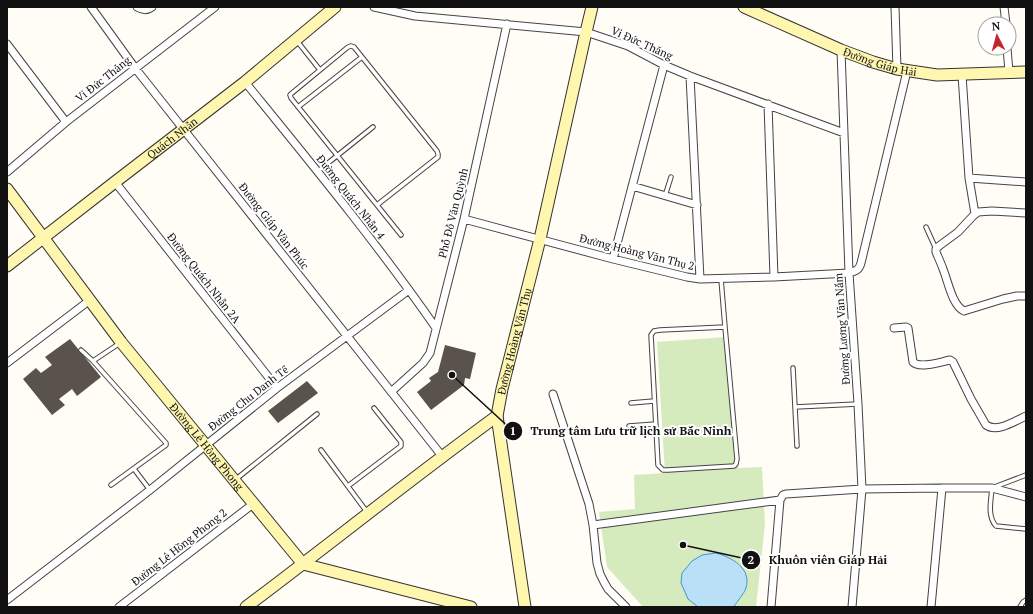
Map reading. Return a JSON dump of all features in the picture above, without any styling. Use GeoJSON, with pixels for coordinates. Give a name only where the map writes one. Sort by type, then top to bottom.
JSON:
{"type":"FeatureCollection","features":[{"type":"Feature","properties":{"kind":"street","name":"Đường Giáp Văn Phúc"},"geometry":{"type":"LineString","coordinates":[[91,7],[135,68],[442,456]]}},
{"type":"Feature","properties":{"kind":"street"},"geometry":{"type":"LineString","coordinates":[[137,7],[144,10],[152,7]]}},
{"type":"Feature","properties":{"kind":"street","name":"Vi Đức Thăng"},"geometry":{"type":"LineString","coordinates":[[7,172],[66,122],[215,7]]}},
{"type":"Feature","properties":{"kind":"street","name":"Quách Nhẫn"},"geometry":{"type":"LineString","coordinates":[[7,266],[245,82],[335,7]]}},
{"type":"Feature","properties":{"kind":"street","name":"Vi Đức Thăng"},"geometry":{"type":"LineString","coordinates":[[374,7],[415,16],[586,32],[628,46],[664,65],[690,76],[844,133]]}},
{"type":"Feature","properties":{"kind":"street","name":"Đường Hoàng Văn Thụ"},"geometry":{"type":"LineString","coordinates":[[525,607],[497,416],[502,389],[540,239],[592,7]]}},
{"type":"Feature","properties":{"kind":"street","name":"Đường Giáp Hải"},"geometry":{"type":"LineString","coordinates":[[744,7],[841,50],[873,62],[902,70],[937,75],[1026,72]]}},
{"type":"Feature","properties":{"kind":"street"},"geometry":{"type":"LineString","coordinates":[[849,273],[856,271],[861,263],[902,70],[895,7]]}},
{"type":"Feature","properties":{"kind":"street","name":"Phố Đỗ Văn Quỳnh"},"geometry":{"type":"LineString","coordinates":[[391,392],[414,372],[430,353],[464,219],[507,24]]}},
{"type":"Feature","properties":{"kind":"street"},"geometry":{"type":"LineString","coordinates":[[7,44],[66,122]]}},
{"type":"Feature","properties":{"kind":"street","name":"Đường Lương Văn Nắm"},"geometry":{"type":"LineString","coordinates":[[841,50],[849,273],[862,490],[852,607]]}},
{"type":"Feature","properties":{"kind":"street"},"geometry":{"type":"LineString","coordinates":[[1008,56],[1009,72]]}},
{"type":"Feature","properties":{"kind":"street"},"geometry":{"type":"LineString","coordinates":[[613,259],[664,65]]}},
{"type":"Feature","properties":{"kind":"street"},"geometry":{"type":"LineString","coordinates":[[962,74],[969,178],[976,214]]}},
{"type":"Feature","properties":{"kind":"street"},"geometry":{"type":"LineString","coordinates":[[690,76],[700,279]]}},
{"type":"Feature","properties":{"kind":"street","name":"Đường Quách Nhẫn 4"},"geometry":{"type":"LineString","coordinates":[[245,82],[318,171],[409,290],[436,328]]}},
{"type":"Feature","properties":{"kind":"street"},"geometry":{"type":"LineString","coordinates":[[768,104],[774,277]]}},
{"type":"Feature","properties":{"kind":"street"},"geometry":{"type":"LineString","coordinates":[[969,178],[1026,182]]}},
{"type":"Feature","properties":{"kind":"street","name":"Đường Quách Nhẫn 2A"},"geometry":{"type":"LineString","coordinates":[[115,182],[277,388]]}},
{"type":"Feature","properties":{"kind":"street"},"geometry":{"type":"LineString","coordinates":[[632,186],[697,205]]}},
{"type":"Feature","properties":{"kind":"street","name":"Đường Lê Hồng Phong"},"geometry":{"type":"LineString","coordinates":[[7,189],[121,342],[303,564]]}},
{"type":"Feature","properties":{"kind":"street"},"geometry":{"type":"LineString","coordinates":[[1026,213],[992,211],[978,212],[958,232],[936,249],[951,293],[961,310],[966,311],[1003,299],[1026,296]]}},
{"type":"Feature","properties":{"kind":"street","name":"Đường Hoàng Văn Thụ 2"},"geometry":{"type":"LineString","coordinates":[[464,219],[613,259],[700,279],[849,273]]}},
{"type":"Feature","properties":{"kind":"street","name":"Đường Chu Danh Tể"},"geometry":{"type":"LineString","coordinates":[[7,600],[150,490],[277,388],[409,290]]}},
{"type":"Feature","properties":{"kind":"street"},"geometry":{"type":"LineString","coordinates":[[7,363],[90,300]]}},
{"type":"Feature","properties":{"kind":"street"},"geometry":{"type":"LineString","coordinates":[[894,328],[908,328],[912,362],[916,365],[950,360],[953,362],[971,399],[986,425],[990,428],[1005,425],[1026,416]]}},
{"type":"Feature","properties":{"kind":"street"},"geometry":{"type":"LineString","coordinates":[[553,394],[589,504],[597,563],[600,574],[608,589],[626,607]]}},
{"type":"Feature","properties":{"kind":"street"},"geometry":{"type":"LineString","coordinates":[[246,607],[442,456],[497,416]]}},
{"type":"Feature","properties":{"kind":"street"},"geometry":{"type":"LineString","coordinates":[[931,607],[942,488]]}},
{"type":"Feature","properties":{"kind":"street"},"geometry":{"type":"LineString","coordinates":[[771,607],[780,500],[783,495],[862,490],[992,488],[1026,497]]}},
{"type":"Feature","properties":{"kind":"street"},"geometry":{"type":"LineString","coordinates":[[593,525],[780,500]]}},
{"type":"Feature","properties":{"kind":"street","name":"Đường Lê Hồng Phong 2"},"geometry":{"type":"LineString","coordinates":[[119,607],[253,504]]}},
{"type":"Feature","properties":{"kind":"street"},"geometry":{"type":"LineString","coordinates":[[303,564],[471,607]]}},
{"type":"Feature","properties":{"kind":"lane"},"geometry":{"type":"LineString","coordinates":[[296,40],[320,70]]}},
{"type":"Feature","properties":{"kind":"lane"},"geometry":{"type":"LineString","coordinates":[[377,206],[438,158],[438,154],[352,46],[290,95],[298,107],[377,206],[401,235]]}},
{"type":"Feature","properties":{"kind":"lane"},"geometry":{"type":"LineString","coordinates":[[298,107],[362,57]]}},
{"type":"Feature","properties":{"kind":"lane"},"geometry":{"type":"LineString","coordinates":[[318,171],[373,127]]}},
{"type":"Feature","properties":{"kind":"lane"},"geometry":{"type":"LineString","coordinates":[[665,196],[671,177]]}},
{"type":"Feature","properties":{"kind":"lane"},"geometry":{"type":"LineString","coordinates":[[926,227],[936,249]]}},
{"type":"Feature","properties":{"kind":"lane"},"geometry":{"type":"LineString","coordinates":[[721,279],[724,327],[737,459],[736,464],[734,466],[664,470],[658,465],[651,335],[654,331],[660,330],[724,327]]}},
{"type":"Feature","properties":{"kind":"lane"},"geometry":{"type":"LineString","coordinates":[[93,361],[121,342]]}},
{"type":"Feature","properties":{"kind":"lane"},"geometry":{"type":"LineString","coordinates":[[81,350],[93,361],[166,443],[166,445],[111,485]]}},
{"type":"Feature","properties":{"kind":"lane"},"geometry":{"type":"LineString","coordinates":[[793,368],[797,446]]}},
{"type":"Feature","properties":{"kind":"lane"},"geometry":{"type":"LineString","coordinates":[[630,403],[654,401]]}},
{"type":"Feature","properties":{"kind":"lane"},"geometry":{"type":"LineString","coordinates":[[795,407],[858,404]]}},
{"type":"Feature","properties":{"kind":"lane"},"geometry":{"type":"LineString","coordinates":[[348,486],[401,446],[401,442],[374,408]]}},
{"type":"Feature","properties":{"kind":"lane"},"geometry":{"type":"LineString","coordinates":[[234,480],[317,414]]}},
{"type":"Feature","properties":{"kind":"lane"},"geometry":{"type":"LineString","coordinates":[[629,426],[656,424]]}},
{"type":"Feature","properties":{"kind":"lane"},"geometry":{"type":"LineString","coordinates":[[321,450],[368,513]]}},
{"type":"Feature","properties":{"kind":"lane"},"geometry":{"type":"LineString","coordinates":[[134,469],[150,490]]}},
{"type":"Feature","properties":{"kind":"lane"},"geometry":{"type":"LineString","coordinates":[[1026,475],[992,488],[990,515],[992,522],[996,526],[1026,529]]}},
{"type":"Feature","properties":{"kind":"lane"},"geometry":{"type":"LineString","coordinates":[[1020,607],[1026,600]]}},
{"type":"Feature","properties":{"kind":"green space"},"geometry":{"type":"Polygon","coordinates":[[[726,337],[738,468],[762,467],[765,524],[756,607],[643,607],[607,567],[599,512],[635,509],[634,475],[665,473],[657,342],[726,337]]]}},
{"type":"Feature","properties":{"kind":"water"},"geometry":{"type":"Polygon","coordinates":[[[716,553],[728,557],[739,564],[746,575],[746,588],[734,607],[698,607],[688,599],[681,583],[682,573],[692,561],[702,555],[716,553]]]}},
{"type":"Feature","properties":{"kind":"building"},"geometry":{"type":"Polygon","coordinates":[[[70,339],[101,377],[77,396],[72,389],[59,399],[65,405],[52,415],[23,379],[36,368],[41,373],[52,365],[45,357],[70,339]]]}},
{"type":"Feature","properties":{"kind":"building"},"geometry":{"type":"Polygon","coordinates":[[[445,345],[476,353],[470,379],[465,378],[464,385],[431,410],[417,392],[431,381],[429,378],[438,372],[445,345]]]}},
{"type":"Feature","properties":{"kind":"building"},"geometry":{"type":"Polygon","coordinates":[[[307,381],[318,393],[278,423],[268,411],[307,381]]]}},
{"type":"Feature","properties":{"kind":"place","name":"Trung tâm Lưu trữ lịch sử Bắc Ninh"},"geometry":{"type":"Point","coordinates":[452,375]}},
{"type":"Feature","properties":{"kind":"place","name":"Khuôn viên Giáp Hải"},"geometry":{"type":"Point","coordinates":[683,545]}}]}
